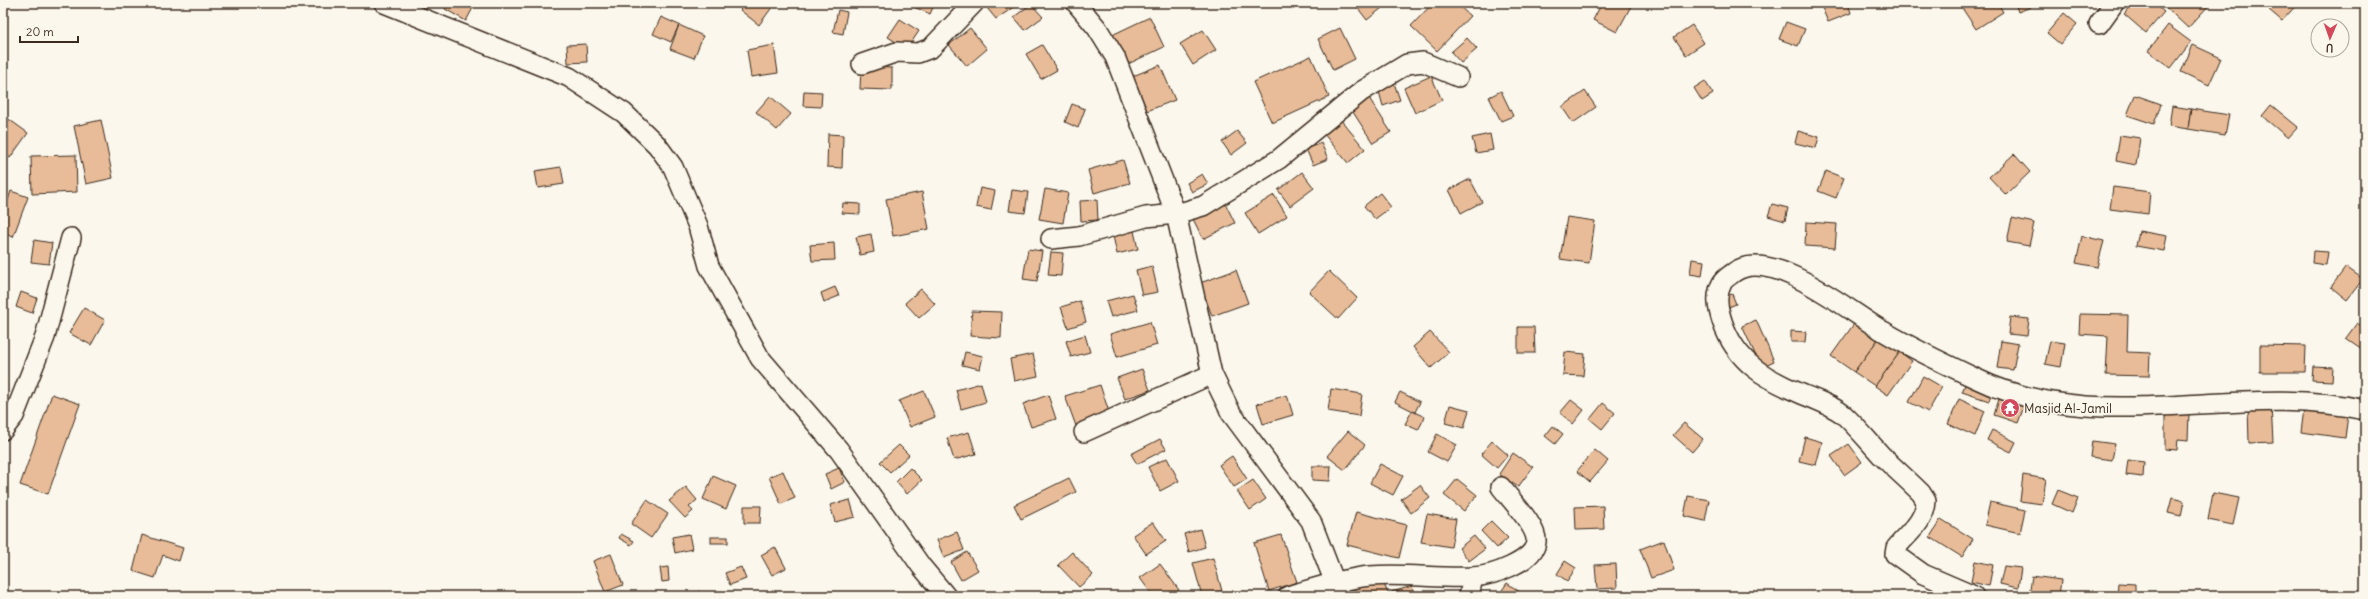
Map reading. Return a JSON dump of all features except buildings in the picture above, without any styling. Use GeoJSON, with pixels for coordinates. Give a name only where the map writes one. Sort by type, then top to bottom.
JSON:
{"type":"FeatureCollection","features":[{"type":"Feature","properties":{"kind":"street"},"geometry":{"type":"LineString","coordinates":[[384,3],[569,77],[624,113],[657,146],[673,167],[698,226],[709,266],[760,358],[839,450],[921,566],[946,596]]}},
{"type":"Feature","properties":{"kind":"street"},"geometry":{"type":"LineString","coordinates":[[862,64],[897,52],[918,53],[931,48],[974,3]]}},
{"type":"Feature","properties":{"kind":"street"},"geometry":{"type":"LineString","coordinates":[[1076,3],[1097,28],[1115,57],[1176,214],[1212,374],[1231,413],[1311,521],[1338,589]]}},
{"type":"Feature","properties":{"kind":"street"},"geometry":{"type":"LineString","coordinates":[[2100,24],[2114,3]]}},
{"type":"Feature","properties":{"kind":"street"},"geometry":{"type":"LineString","coordinates":[[1051,239],[1079,236],[1146,217],[1176,214],[1203,206],[1279,159],[1362,91],[1407,64],[1423,62],[1458,77]]}},
{"type":"Feature","properties":{"kind":"street"},"geometry":{"type":"LineString","coordinates":[[3,430],[14,416],[45,337],[71,238]]}},
{"type":"Feature","properties":{"kind":"street"},"geometry":{"type":"LineString","coordinates":[[1974,596],[1923,574],[1895,554],[1896,548],[1916,527],[1926,508],[1924,497],[1842,414],[1822,402],[1771,380],[1751,368],[1726,333],[1717,304],[1722,281],[1737,270],[1765,267],[1802,280],[1886,333],[1979,380],[2017,395],[2054,401],[2113,407],[2154,408],[2209,402],[2275,400],[2315,401],[2365,410]]}},
{"type":"Feature","properties":{"kind":"street"},"geometry":{"type":"LineString","coordinates":[[1084,432],[1212,374]]}},
{"type":"Feature","properties":{"kind":"street"},"geometry":{"type":"LineString","coordinates":[[1288,596],[1338,589],[1371,576],[1432,575],[1473,577],[1489,575],[1508,568],[1526,558],[1536,544],[1536,535],[1533,528],[1501,487]]}},
{"type":"Feature","properties":{"kind":"street"},"geometry":{"type":"LineString","coordinates":[[1469,596],[1473,577]]}},
{"type":"Feature","properties":{"kind":"place","name":"Masjid Al-Jamil"},"geometry":{"type":"Point","coordinates":[2010,408]}}]}
